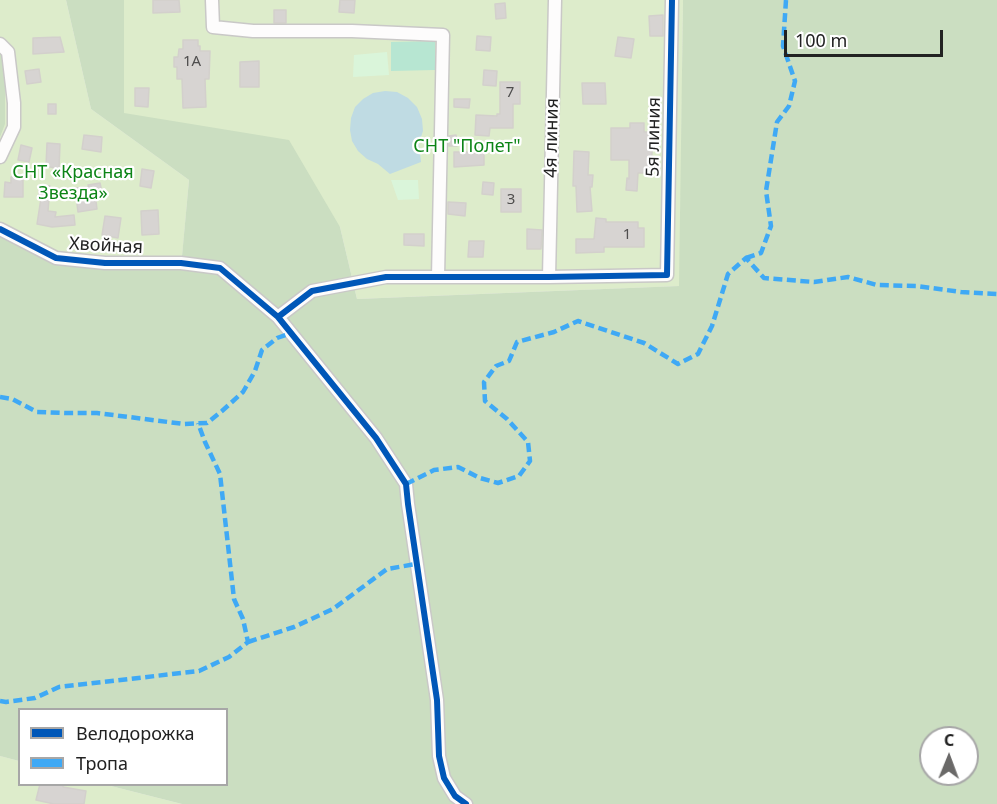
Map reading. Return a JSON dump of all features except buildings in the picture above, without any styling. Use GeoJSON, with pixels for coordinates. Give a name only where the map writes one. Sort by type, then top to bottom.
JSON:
{"type":"FeatureCollection","features":[{"type":"Feature","properties":{"kind":"street"},"geometry":{"type":"LineString","coordinates":[[212,0],[213,27],[253,31],[352,31],[443,35],[438,277]]}},
{"type":"Feature","properties":{"kind":"street","name":"4я линия"},"geometry":{"type":"LineString","coordinates":[[549,277],[555,0]]}},
{"type":"Feature","properties":{"kind":"street","name":"5я линия"},"geometry":{"type":"LineString","coordinates":[[549,277],[667,275],[672,0]]}},
{"type":"Feature","properties":{"kind":"street"},"geometry":{"type":"LineString","coordinates":[[0,44],[8,52],[15,127],[0,157]]}},
{"type":"Feature","properties":{"kind":"street","name":"Хвойная"},"geometry":{"type":"LineString","coordinates":[[0,229],[56,258],[105,263],[181,263],[220,268],[278,317],[376,438],[406,484],[436,700],[439,756],[444,778],[455,796],[466,804]]}},
{"type":"Feature","properties":{"kind":"street"},"geometry":{"type":"LineString","coordinates":[[278,317],[312,291],[386,277],[549,277]]}},
{"type":"Feature","properties":{"kind":"green space","name":"СНТ «Красная Звезда»"},"geometry":{"type":"Polygon","coordinates":[[[0,0],[66,0],[91,109],[189,180],[181,268],[94,264],[0,237],[0,0]]]}},
{"type":"Feature","properties":{"kind":"green space"},"geometry":{"type":"Polygon","coordinates":[[[66,0],[124,0],[124,113],[289,140],[340,227],[357,299],[679,286],[683,0],[997,0],[997,804],[182,804],[111,786],[228,786],[228,708],[18,708],[18,761],[0,756],[0,237],[94,264],[181,267],[189,180],[91,109],[66,0]]]}},
{"type":"Feature","properties":{"kind":"green space","name":"СНТ \"Полет\""},"geometry":{"type":"Polygon","coordinates":[[[124,0],[683,0],[680,286],[357,299],[340,227],[123,113],[124,0]]]}},
{"type":"Feature","properties":{"kind":"green space"},"geometry":{"type":"Polygon","coordinates":[[[435,41],[435,70],[391,71],[391,42],[435,41]]]}},
{"type":"Feature","properties":{"kind":"green space"},"geometry":{"type":"Polygon","coordinates":[[[0,52],[5,57],[5,124],[0,137],[0,52]]]}},
{"type":"Feature","properties":{"kind":"green space"},"geometry":{"type":"Polygon","coordinates":[[[387,52],[389,75],[353,77],[354,55],[387,52]]]}},
{"type":"Feature","properties":{"kind":"green space"},"geometry":{"type":"Polygon","coordinates":[[[391,180],[418,180],[419,199],[398,200],[391,180]]]}},
{"type":"Feature","properties":{"kind":"green space"},"geometry":{"type":"Polygon","coordinates":[[[0,756],[18,761],[18,786],[111,786],[182,804],[0,804],[0,756]]]}},
{"type":"Feature","properties":{"kind":"water"},"geometry":{"type":"Polygon","coordinates":[[[397,92],[417,107],[422,119],[423,131],[419,143],[421,162],[390,174],[358,151],[352,141],[350,130],[355,107],[373,93],[397,92]]]}},
{"type":"Feature","properties":{"kind":"marked path"},"geometry":{"type":"LineString","coordinates":[[746,258],[761,253],[771,226],[766,191],[777,122],[789,106],[795,81],[783,46],[786,0]]}},
{"type":"Feature","properties":{"kind":"marked path"},"geometry":{"type":"LineString","coordinates":[[406,484],[434,470],[458,467],[480,478],[498,483],[519,476],[530,461],[528,442],[507,419],[485,401],[484,382],[496,366],[509,361],[517,342],[554,332],[578,321],[644,343],[678,364],[698,354],[712,326],[728,274],[746,258],[764,278],[814,282],[848,277],[877,285],[916,286],[997,294]]}},
{"type":"Feature","properties":{"kind":"marked path"},"geometry":{"type":"LineString","coordinates":[[0,397],[12,399],[37,412],[97,413],[184,424],[207,423],[243,392],[255,371],[262,350],[277,338],[291,333]]}},
{"type":"Feature","properties":{"kind":"marked path"},"geometry":{"type":"LineString","coordinates":[[0,701],[35,698],[59,687],[199,671],[229,657],[248,642],[243,619],[234,599],[220,474],[198,423]]}},
{"type":"Feature","properties":{"kind":"marked path"},"geometry":{"type":"LineString","coordinates":[[248,642],[294,627],[333,609],[387,569],[416,564]]}},
{"type":"Feature","properties":{"kind":"cycle path"},"geometry":{"type":"LineString","coordinates":[[278,317],[312,291],[386,277],[667,275],[672,0]]}},
{"type":"Feature","properties":{"kind":"cycle path"},"geometry":{"type":"LineString","coordinates":[[0,229],[56,258],[105,263],[181,263],[220,268],[278,317],[376,438],[406,484],[437,700],[439,756],[444,778],[455,796],[466,804]]}}]}
